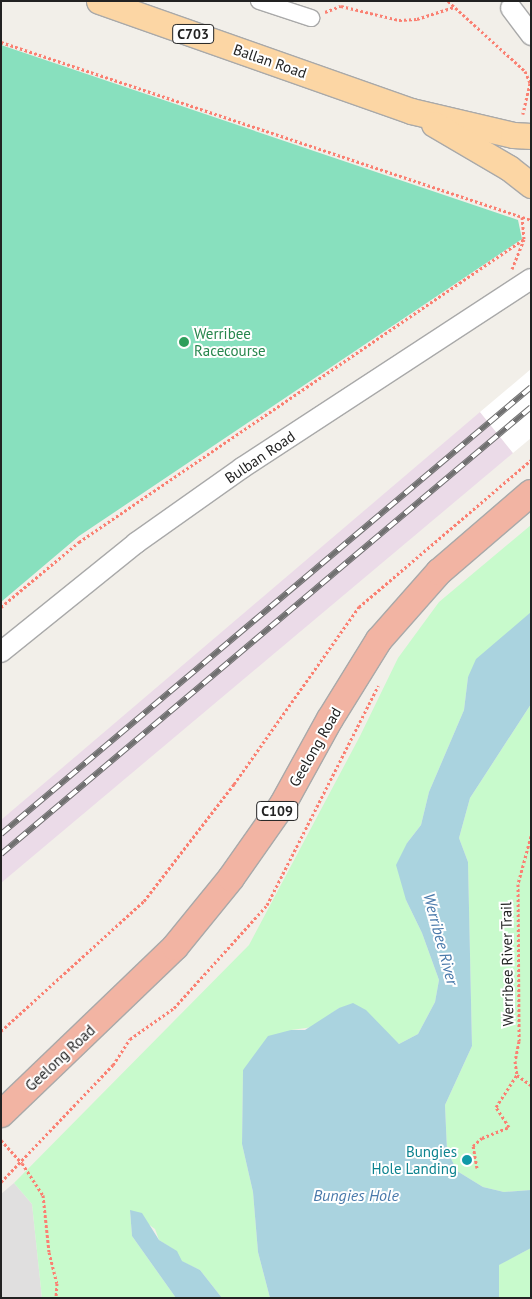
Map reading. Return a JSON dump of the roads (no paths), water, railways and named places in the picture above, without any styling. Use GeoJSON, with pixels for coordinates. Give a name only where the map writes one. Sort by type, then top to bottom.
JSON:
{"type":"FeatureCollection","features":[{"type":"Feature","properties":{"kind":"highway","name":"Geelong Road"},"geometry":{"type":"LineString","coordinates":[[1,1114],[175,947],[231,878],[283,804],[379,640],[439,572],[531,493]]}},
{"type":"Feature","properties":{"kind":"main road","name":"Ballan Road"},"geometry":{"type":"LineString","coordinates":[[99,1],[411,111],[513,135],[527,125]]}},
{"type":"Feature","properties":{"kind":"main road","name":"Ballan Road"},"geometry":{"type":"LineString","coordinates":[[411,111],[509,168],[531,185]]}},
{"type":"Feature","properties":{"kind":"street"},"geometry":{"type":"LineString","coordinates":[[259,1],[311,18]]}},
{"type":"Feature","properties":{"kind":"street"},"geometry":{"type":"LineString","coordinates":[[507,4],[531,18]]}},
{"type":"Feature","properties":{"kind":"street"},"geometry":{"type":"LineString","coordinates":[[507,4],[531,34]]}},
{"type":"Feature","properties":{"kind":"street","name":"Bulban Road"},"geometry":{"type":"LineString","coordinates":[[1,652],[136,543],[242,468],[531,279]]}},
{"type":"Feature","properties":{"kind":"water","name":"Bungies Hole"},"geometry":{"type":"Polygon","coordinates":[[[531,612],[531,704],[470,798],[459,838],[468,862],[472,1046],[445,1105],[447,1150],[457,1171],[483,1187],[504,1192],[531,1190],[531,1248],[499,1265],[499,1298],[270,1298],[258,1252],[253,1192],[242,1144],[243,1070],[268,1036],[291,1030],[305,1030],[339,1008],[353,1003],[366,1010],[399,1044],[418,1034],[435,1002],[439,980],[422,933],[406,900],[396,865],[407,843],[421,825],[429,792],[464,710],[468,677],[476,659],[531,612]]]}},
{"type":"Feature","properties":{"kind":"water"},"geometry":{"type":"Polygon","coordinates":[[[130,1210],[142,1213],[159,1240],[177,1251],[182,1261],[200,1270],[222,1298],[176,1298],[132,1236],[130,1210]]]}},
{"type":"Feature","properties":{"kind":"railway"},"geometry":{"type":"LineString","coordinates":[[1,834],[531,387]]}},
{"type":"Feature","properties":{"kind":"railway"},"geometry":{"type":"LineString","coordinates":[[1,854],[531,407]]}},
{"type":"Feature","properties":{"kind":"place","name":"Werribee Racecourse"},"geometry":{"type":"Point","coordinates":[184,342]}},
{"type":"Feature","properties":{"kind":"place","name":"Bungies Hole Landing"},"geometry":{"type":"Point","coordinates":[467,1160]}},
{"type":"Feature","properties":{"kind":"water label","name":"Werribee River"},"geometry":{"type":"Point","coordinates":[441,939]}}]}
